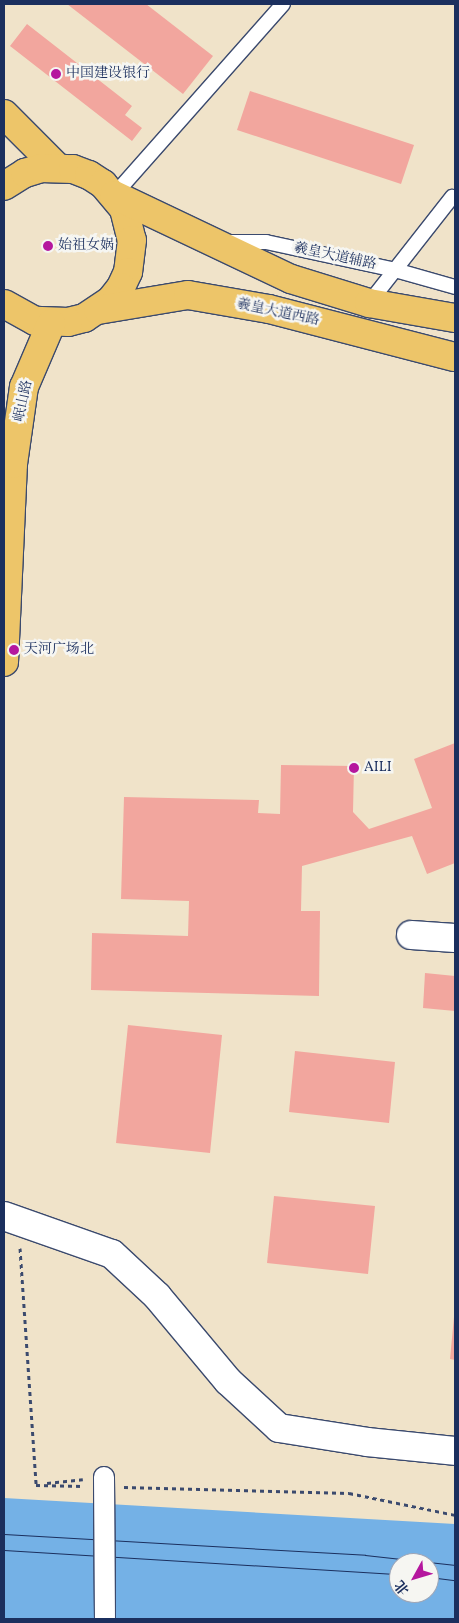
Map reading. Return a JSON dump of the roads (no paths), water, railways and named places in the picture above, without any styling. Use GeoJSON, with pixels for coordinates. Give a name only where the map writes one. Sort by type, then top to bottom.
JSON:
{"type":"FeatureCollection","features":[{"type":"Feature","properties":{"kind":"main road"},"geometry":{"type":"LineString","coordinates":[[4,114],[57,167]]}},
{"type":"Feature","properties":{"kind":"main road"},"geometry":{"type":"LineString","coordinates":[[4,186],[25,173],[57,167],[89,175],[114,196],[291,279],[369,302],[455,318]]}},
{"type":"Feature","properties":{"kind":"main road"},"geometry":{"type":"LineString","coordinates":[[4,304],[20,316],[52,324],[68,322],[98,310],[121,287],[132,256],[130,224],[114,196]]}},
{"type":"Feature","properties":{"kind":"main road","name":"羲皇大道西路"},"geometry":{"type":"LineString","coordinates":[[98,310],[188,295],[270,309],[455,357]]}},
{"type":"Feature","properties":{"kind":"main road","name":"岷山路"},"geometry":{"type":"LineString","coordinates":[[4,662],[13,464],[24,387],[52,324]]}},
{"type":"Feature","properties":{"kind":"street"},"geometry":{"type":"LineString","coordinates":[[411,934],[455,938]]}},
{"type":"Feature","properties":{"kind":"street"},"geometry":{"type":"LineString","coordinates":[[4,1216],[112,1254],[157,1296],[228,1381],[280,1428],[367,1442],[455,1451]]}},
{"type":"Feature","properties":{"kind":"street"},"geometry":{"type":"LineString","coordinates":[[105,1619],[109,1482]]}},
{"type":"Feature","properties":{"kind":"lane"},"geometry":{"type":"LineString","coordinates":[[114,196],[283,4]]}},
{"type":"Feature","properties":{"kind":"lane"},"geometry":{"type":"LineString","coordinates":[[369,302],[452,197]]}},
{"type":"Feature","properties":{"kind":"lane","name":"羲皇大道辅路"},"geometry":{"type":"LineString","coordinates":[[213,242],[266,242],[395,270],[455,287]]}},
{"type":"Feature","properties":{"kind":"water"},"geometry":{"type":"Polygon","coordinates":[[[4,1498],[455,1524],[455,1619],[4,1619],[4,1498]]]}},
{"type":"Feature","properties":{"kind":"tram line"},"geometry":{"type":"LineString","coordinates":[[4,1534],[365,1555],[455,1565]]}},
{"type":"Feature","properties":{"kind":"tram line"},"geometry":{"type":"LineString","coordinates":[[4,1550],[389,1573]]}},
{"type":"Feature","properties":{"kind":"tram line"},"geometry":{"type":"LineString","coordinates":[[439,1578],[455,1580]]}},
{"type":"Feature","properties":{"kind":"place","name":"中国建设银行"},"geometry":{"type":"Point","coordinates":[56,74]}},
{"type":"Feature","properties":{"kind":"place","name":"始祖女娲"},"geometry":{"type":"Point","coordinates":[48,246]}},
{"type":"Feature","properties":{"kind":"place","name":"天河广场北"},"geometry":{"type":"Point","coordinates":[14,650]}},
{"type":"Feature","properties":{"kind":"place","name":"AILI"},"geometry":{"type":"Point","coordinates":[354,768]}}]}
